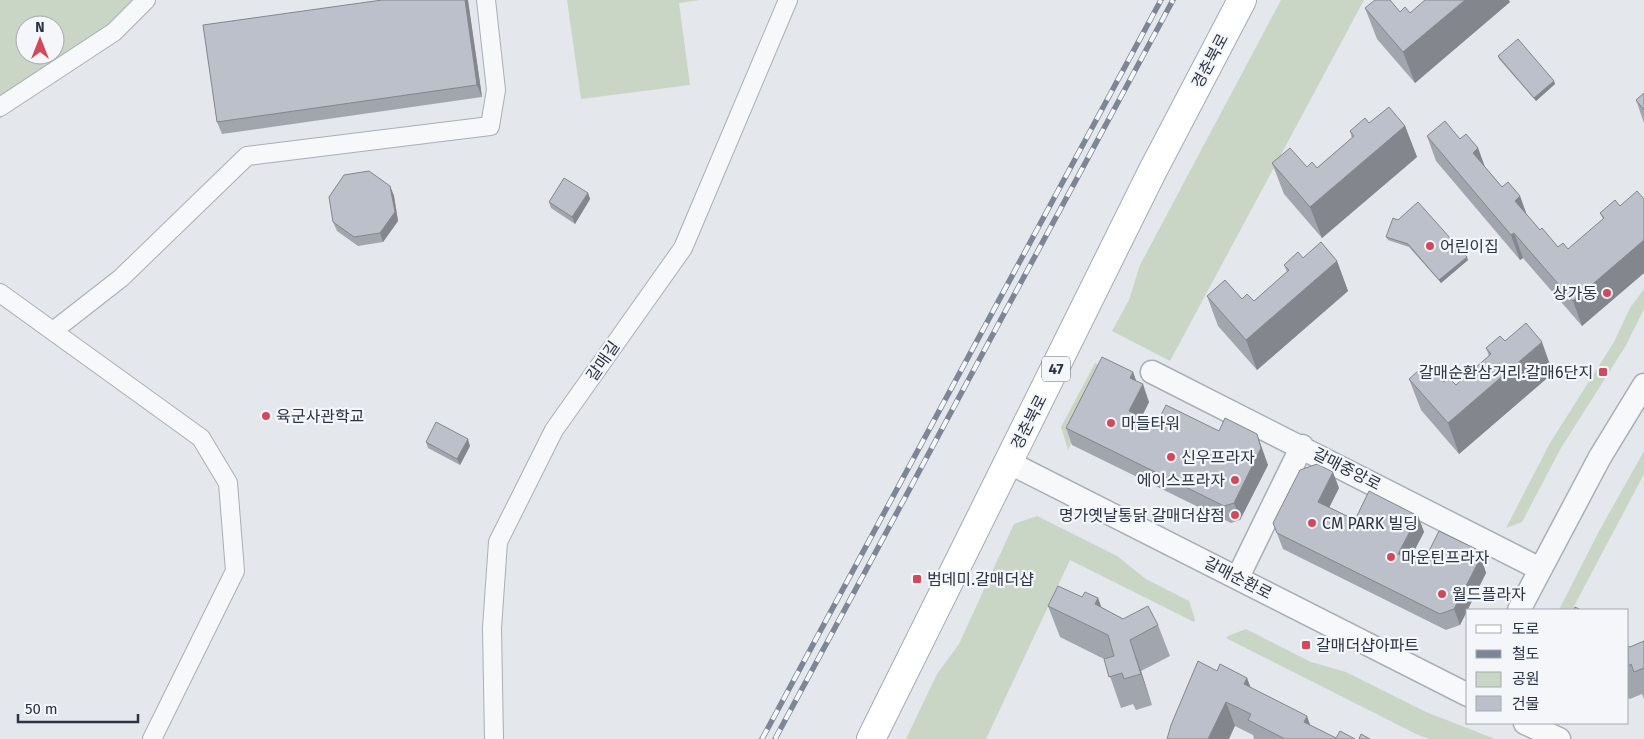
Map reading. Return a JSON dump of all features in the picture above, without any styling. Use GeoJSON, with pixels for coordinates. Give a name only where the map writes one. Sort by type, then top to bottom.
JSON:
{"type":"FeatureCollection","features":[{"type":"Feature","properties":{"kind":"main road","name":"경춘북로"},"geometry":{"type":"LineString","coordinates":[[871,739],[1152,172],[1242,0]]}},
{"type":"Feature","properties":{"kind":"street"},"geometry":{"type":"LineString","coordinates":[[0,107],[114,32],[146,0]]}},
{"type":"Feature","properties":{"kind":"street"},"geometry":{"type":"LineString","coordinates":[[53,331],[120,278],[247,156],[490,126],[496,90],[486,0]]}},
{"type":"Feature","properties":{"kind":"street","name":"갈매길"},"geometry":{"type":"LineString","coordinates":[[494,739],[492,628],[498,542],[554,430],[683,248],[788,0]]}},
{"type":"Feature","properties":{"kind":"street"},"geometry":{"type":"LineString","coordinates":[[0,293],[200,438],[228,482],[235,571],[152,739]]}},
{"type":"Feature","properties":{"kind":"street","name":"갈매중앙로"},"geometry":{"type":"LineString","coordinates":[[1152,372],[1302,446],[1540,569]]}},
{"type":"Feature","properties":{"kind":"street"},"geometry":{"type":"LineString","coordinates":[[1520,609],[1600,457],[1644,385]]}},
{"type":"Feature","properties":{"kind":"street"},"geometry":{"type":"LineString","coordinates":[[1238,578],[1302,446]]}},
{"type":"Feature","properties":{"kind":"street","name":"갈매순환로"},"geometry":{"type":"LineString","coordinates":[[1008,462],[1466,694]]}},
{"type":"Feature","properties":{"kind":"street"},"geometry":{"type":"LineString","coordinates":[[1527,724],[1559,739]]}},
{"type":"Feature","properties":{"kind":"green space"},"geometry":{"type":"Polygon","coordinates":[[[0,0],[153,0],[104,35],[0,119],[0,0]]]}},
{"type":"Feature","properties":{"kind":"green space"},"geometry":{"type":"Polygon","coordinates":[[[567,0],[700,0],[679,3],[690,85],[581,99],[567,0]]]}},
{"type":"Feature","properties":{"kind":"green space"},"geometry":{"type":"Polygon","coordinates":[[[1281,0],[1364,0],[1170,361],[1112,331],[1129,300],[1140,265],[1281,0]]]}},
{"type":"Feature","properties":{"kind":"green space"},"geometry":{"type":"Polygon","coordinates":[[[1644,289],[1644,309],[1625,347],[1561,448],[1522,522],[1506,528],[1550,443],[1614,342],[1630,308],[1644,289]]]}},
{"type":"Feature","properties":{"kind":"green space"},"geometry":{"type":"Polygon","coordinates":[[[1095,363],[1110,370],[1068,450],[1061,427],[1095,363]]]}},
{"type":"Feature","properties":{"kind":"green space"},"geometry":{"type":"Polygon","coordinates":[[[1644,451],[1644,474],[1573,609],[1560,609],[1598,533],[1644,451]]]}},
{"type":"Feature","properties":{"kind":"green space"},"geometry":{"type":"Polygon","coordinates":[[[1037,516],[1117,556],[1146,579],[1189,601],[1195,619],[1194,622],[1070,560],[986,739],[906,739],[937,674],[959,644],[1014,524],[1037,516]]]}},
{"type":"Feature","properties":{"kind":"green space"},"geometry":{"type":"Polygon","coordinates":[[[1246,629],[1311,662],[1346,672],[1426,712],[1495,739],[1429,739],[1416,734],[1226,638],[1246,629]]]}},
{"type":"Feature","properties":{"kind":"building"},"geometry":{"type":"Polygon","coordinates":[[[382,0],[465,0],[477,85],[217,122],[203,25],[382,0]]]}},
{"type":"Feature","properties":{"kind":"building"},"geometry":{"type":"Polygon","coordinates":[[[1375,0],[1390,0],[1400,12],[1405,7],[1410,13],[1425,0],[1465,0],[1403,52],[1365,8],[1375,0]]]}},
{"type":"Feature","properties":{"kind":"building"},"geometry":{"type":"Polygon","coordinates":[[[1518,39],[1554,81],[1534,98],[1498,56],[1518,39]]]}},
{"type":"Feature","properties":{"kind":"building"},"geometry":{"type":"Polygon","coordinates":[[[1644,93],[1644,110],[1636,100],[1644,93]]]}},
{"type":"Feature","properties":{"kind":"building"},"geometry":{"type":"Polygon","coordinates":[[[1389,107],[1405,126],[1310,207],[1272,163],[1290,148],[1307,167],[1312,162],[1317,168],[1354,136],[1350,131],[1365,118],[1369,123],[1389,107]]]}},
{"type":"Feature","properties":{"kind":"building"},"geometry":{"type":"Polygon","coordinates":[[[1445,121],[1460,139],[1466,134],[1478,148],[1473,153],[1502,187],[1508,182],[1520,196],[1515,201],[1540,230],[1542,228],[1558,247],[1563,243],[1568,249],[1604,218],[1600,213],[1615,200],[1620,206],[1637,191],[1644,199],[1644,240],[1573,301],[1514,233],[1511,235],[1427,136],[1445,121]]]}},
{"type":"Feature","properties":{"kind":"building"},"geometry":{"type":"Polygon","coordinates":[[[369,171],[390,186],[395,212],[380,233],[354,237],[333,222],[329,197],[344,175],[369,171]]]}},
{"type":"Feature","properties":{"kind":"building"},"geometry":{"type":"Polygon","coordinates":[[[564,178],[588,193],[572,217],[549,202],[564,178]]]}},
{"type":"Feature","properties":{"kind":"building","name":"어린이집"},"geometry":{"type":"Polygon","coordinates":[[[1418,202],[1467,257],[1439,280],[1408,244],[1386,237],[1393,218],[1398,220],[1418,202]]]}},
{"type":"Feature","properties":{"kind":"building"},"geometry":{"type":"Polygon","coordinates":[[[1321,242],[1337,261],[1246,340],[1207,296],[1225,280],[1242,299],[1247,294],[1254,301],[1289,270],[1284,265],[1298,252],[1303,258],[1321,242]]]}},
{"type":"Feature","properties":{"kind":"building"},"geometry":{"type":"Polygon","coordinates":[[[1526,323],[1542,342],[1448,423],[1409,379],[1427,363],[1444,382],[1449,378],[1456,385],[1491,354],[1486,348],[1500,336],[1505,341],[1526,323]]]}},
{"type":"Feature","properties":{"kind":"building"},"geometry":{"type":"Polygon","coordinates":[[[1102,357],[1133,372],[1130,378],[1143,384],[1129,411],[1153,423],[1157,415],[1160,417],[1166,405],[1219,431],[1225,418],[1257,434],[1261,448],[1234,503],[1224,506],[1066,428],[1102,357]]]}},
{"type":"Feature","properties":{"kind":"building"},"geometry":{"type":"Polygon","coordinates":[[[436,422],[468,439],[457,459],[426,442],[436,422]]]}},
{"type":"Feature","properties":{"kind":"building"},"geometry":{"type":"Polygon","coordinates":[[[1317,464],[1333,472],[1318,502],[1355,520],[1369,491],[1418,516],[1398,554],[1422,565],[1439,531],[1478,550],[1481,557],[1454,609],[1440,614],[1277,533],[1273,523],[1300,470],[1317,464]]]}},
{"type":"Feature","properties":{"kind":"building"},"geometry":{"type":"Polygon","coordinates":[[[1058,586],[1082,597],[1085,592],[1098,598],[1095,604],[1123,619],[1148,606],[1158,625],[1130,640],[1141,674],[1124,679],[1122,673],[1109,677],[1104,659],[1114,656],[1108,635],[1048,606],[1058,586]]]}},
{"type":"Feature","properties":{"kind":"building"},"geometry":{"type":"Polygon","coordinates":[[[1644,641],[1644,668],[1634,672],[1631,664],[1629,665],[1630,647],[1644,641]]]}},
{"type":"Feature","properties":{"kind":"building"},"geometry":{"type":"Polygon","coordinates":[[[1198,661],[1217,671],[1220,664],[1247,678],[1244,684],[1307,716],[1304,722],[1336,738],[1340,731],[1355,739],[1285,739],[1248,720],[1251,714],[1226,702],[1208,739],[1167,739],[1198,661]]]}},
{"type":"Feature","properties":{"kind":"building"},"geometry":{"type":"Polygon","coordinates":[[[1361,734],[1370,739],[1359,739],[1361,734]]]}},
{"type":"Feature","properties":{"kind":"railway"},"geometry":{"type":"LineString","coordinates":[[762,739],[1161,0]]}},
{"type":"Feature","properties":{"kind":"railway"},"geometry":{"type":"LineString","coordinates":[[775,739],[1173,0]]}},
{"type":"Feature","properties":{"kind":"place","name":"어린이집"},"geometry":{"type":"Point","coordinates":[1430,246]}},
{"type":"Feature","properties":{"kind":"place","name":"상가동"},"geometry":{"type":"Point","coordinates":[1607,293]}},
{"type":"Feature","properties":{"kind":"place","name":"갈매순환삼거리.갈매6단지"},"geometry":{"type":"Point","coordinates":[1603,372]}},
{"type":"Feature","properties":{"kind":"place","name":"육군사관학교"},"geometry":{"type":"Point","coordinates":[266,416]}},
{"type":"Feature","properties":{"kind":"place","name":"마들타워"},"geometry":{"type":"Point","coordinates":[1111,423]}},
{"type":"Feature","properties":{"kind":"place","name":"신우프라자"},"geometry":{"type":"Point","coordinates":[1171,457]}},
{"type":"Feature","properties":{"kind":"place","name":"에이스프라자"},"geometry":{"type":"Point","coordinates":[1235,480]}},
{"type":"Feature","properties":{"kind":"place","name":"명가옛날통닭 갈매더샵점"},"geometry":{"type":"Point","coordinates":[1235,515]}},
{"type":"Feature","properties":{"kind":"place","name":"CM PARK 빌딩"},"geometry":{"type":"Point","coordinates":[1312,523]}},
{"type":"Feature","properties":{"kind":"place","name":"마운틴프라자"},"geometry":{"type":"Point","coordinates":[1391,557]}},
{"type":"Feature","properties":{"kind":"place","name":"범데미.갈매더샵"},"geometry":{"type":"Point","coordinates":[917,579]}},
{"type":"Feature","properties":{"kind":"place","name":"월드플라자"},"geometry":{"type":"Point","coordinates":[1442,594]}},
{"type":"Feature","properties":{"kind":"place","name":"갈매더샵아파트"},"geometry":{"type":"Point","coordinates":[1306,645]}}]}
